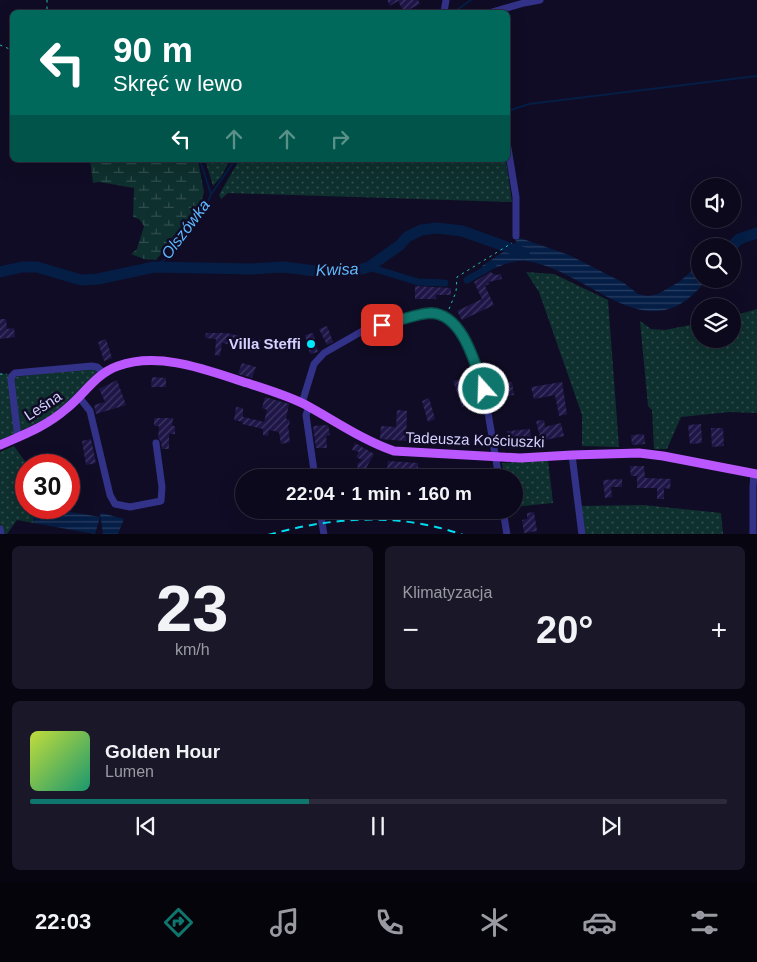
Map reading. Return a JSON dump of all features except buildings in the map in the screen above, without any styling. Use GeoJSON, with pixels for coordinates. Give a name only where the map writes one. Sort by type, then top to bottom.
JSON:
{"type":"FeatureCollection","features":[{"type":"Feature","properties":{"kind":"main road","name":"Tadeusza Kościuszki"},"geometry":{"type":"LineString","coordinates":[[76,400],[98,377],[117,366],[136,362],[177,363],[218,373],[276,392],[305,405],[377,446],[394,451],[520,458],[622,453],[663,456],[756,473]]}},
{"type":"Feature","properties":{"kind":"main road","name":"Leśna"},"geometry":{"type":"LineString","coordinates":[[0,445],[18,438],[55,418],[76,400]]}},
{"type":"Feature","properties":{"kind":"street"},"geometry":{"type":"LineString","coordinates":[[498,10],[524,2],[540,0]]}},
{"type":"Feature","properties":{"kind":"street"},"geometry":{"type":"LineString","coordinates":[[510,160],[516,196],[516,236]]}},
{"type":"Feature","properties":{"kind":"street"},"geometry":{"type":"LineString","coordinates":[[314,469],[305,405],[314,364],[324,353],[366,330],[430,313],[446,316],[452,321],[468,346],[481,380],[498,469]]}},
{"type":"Feature","properties":{"kind":"street"},"geometry":{"type":"LineString","coordinates":[[18,438],[12,380],[12,376],[15,373],[92,366],[97,367],[104,373]]}},
{"type":"Feature","properties":{"kind":"street"},"geometry":{"type":"LineString","coordinates":[[76,400],[90,411],[110,495],[115,504],[130,507],[161,501],[162,487],[156,443]]}},
{"type":"Feature","properties":{"kind":"street"},"geometry":{"type":"LineString","coordinates":[[572,454],[582,534]]}},
{"type":"Feature","properties":{"kind":"street"},"geometry":{"type":"LineString","coordinates":[[753,534],[752,487],[756,473]]}},
{"type":"Feature","properties":{"kind":"street"},"geometry":{"type":"LineString","coordinates":[[322,519],[324,534]]}},
{"type":"Feature","properties":{"kind":"street"},"geometry":{"type":"LineString","coordinates":[[505,519],[507,534]]}},
{"type":"Feature","properties":{"kind":"street"},"geometry":{"type":"LineString","coordinates":[[0,529],[2,534]]}},
{"type":"Feature","properties":{"kind":"path"},"geometry":{"type":"LineString","coordinates":[[446,316],[456,292],[457,277],[512,243],[516,236]]}},
{"type":"Feature","properties":{"kind":"green space"},"geometry":{"type":"Polygon","coordinates":[[[90,162],[198,162],[204,192],[200,207],[156,260],[144,259],[131,254],[137,249],[144,226],[139,219],[133,217],[134,188],[99,182],[93,183],[90,162]]]}},
{"type":"Feature","properties":{"kind":"green space"},"geometry":{"type":"Polygon","coordinates":[[[206,162],[229,162],[221,177],[213,186],[206,162]]]}},
{"type":"Feature","properties":{"kind":"green space"},"geometry":{"type":"Polygon","coordinates":[[[238,162],[506,162],[512,202],[228,193],[221,199],[219,195],[238,162]]]}},
{"type":"Feature","properties":{"kind":"green space"},"geometry":{"type":"Polygon","coordinates":[[[526,272],[554,274],[608,300],[619,447],[582,446],[582,415],[539,292],[526,272]]]}},
{"type":"Feature","properties":{"kind":"green space"},"geometry":{"type":"Polygon","coordinates":[[[757,309],[757,413],[729,412],[681,417],[667,449],[654,449],[652,410],[648,406],[640,321],[651,329],[665,330],[691,325],[691,348],[741,348],[741,314],[757,309]]]}},
{"type":"Feature","properties":{"kind":"green space"},"geometry":{"type":"Polygon","coordinates":[[[93,367],[97,372],[65,404],[51,416],[18,432],[14,377],[93,367]]]}},
{"type":"Feature","properties":{"kind":"green space"},"geometry":{"type":"Polygon","coordinates":[[[0,374],[9,374],[15,434],[0,440],[0,374]]]}},
{"type":"Feature","properties":{"kind":"green space"},"geometry":{"type":"Polygon","coordinates":[[[14,446],[20,454],[15,454],[15,519],[34,519],[33,523],[17,520],[7,534],[3,534],[0,523],[0,452],[14,446]]]}},
{"type":"Feature","properties":{"kind":"green space"},"geometry":{"type":"Polygon","coordinates":[[[548,460],[553,503],[523,506],[523,469],[503,469],[502,463],[548,460]]]}},
{"type":"Feature","properties":{"kind":"green space"},"geometry":{"type":"Polygon","coordinates":[[[644,505],[721,513],[723,534],[585,534],[581,506],[644,505]]]}},
{"type":"Feature","properties":{"kind":"water"},"geometry":{"type":"Polygon","coordinates":[[[517,237],[569,255],[624,283],[638,294],[648,296],[658,294],[679,282],[691,272],[691,288],[698,288],[685,301],[663,310],[641,310],[619,303],[550,268],[526,261],[511,262],[486,272],[482,266],[515,244],[517,237]]]}},
{"type":"Feature","properties":{"kind":"water"},"geometry":{"type":"Polygon","coordinates":[[[80,514],[100,517],[95,534],[33,523],[34,519],[80,519],[80,514]]]}},
{"type":"Feature","properties":{"kind":"water"},"geometry":{"type":"Polygon","coordinates":[[[100,514],[124,519],[118,534],[103,534],[100,514]]]}},
{"type":"Feature","properties":{"kind":"waterway","name":"Olszówka"},"geometry":{"type":"LineString","coordinates":[[457,10],[471,0]]}},
{"type":"Feature","properties":{"kind":"waterway"},"geometry":{"type":"LineString","coordinates":[[510,110],[529,104],[757,76]]}},
{"type":"Feature","properties":{"kind":"waterway","name":"Olszówka"},"geometry":{"type":"LineString","coordinates":[[154,267],[167,258],[207,204],[211,194],[201,162]]}},
{"type":"Feature","properties":{"kind":"waterway"},"geometry":{"type":"LineString","coordinates":[[212,193],[234,162]]}},
{"type":"Feature","properties":{"kind":"waterway","name":"Kwisa"},"geometry":{"type":"LineString","coordinates":[[0,272],[22,267],[37,267],[81,280],[98,279],[154,267],[251,269],[283,267],[324,272],[354,271],[369,267],[400,245],[407,237],[421,230],[437,228],[462,231],[524,253]]}},
{"type":"Feature","properties":{"kind":"waterway","name":"Kwisa"},"geometry":{"type":"LineString","coordinates":[[741,238],[757,233]]}},
{"type":"Feature","properties":{"kind":"waterway"},"geometry":{"type":"LineString","coordinates":[[467,280],[493,265]]}},
{"type":"Feature","properties":{"kind":"waterway"},"geometry":{"type":"LineString","coordinates":[[369,267],[418,282],[445,283]]}},
{"type":"Feature","properties":{"kind":"railway"},"geometry":{"type":"LineString","coordinates":[[272,534],[316,524],[366,520],[415,523],[460,534]]}},
{"type":"Feature","properties":{"kind":"place","name":"Villa Steffi"},"geometry":{"type":"Point","coordinates":[311,344]}},
{"type":"Feature","properties":{"kind":"route"},"geometry":{"type":"LineString","coordinates":[[382,325],[430,313],[445,315],[452,321],[468,346],[484,389]]}}]}
